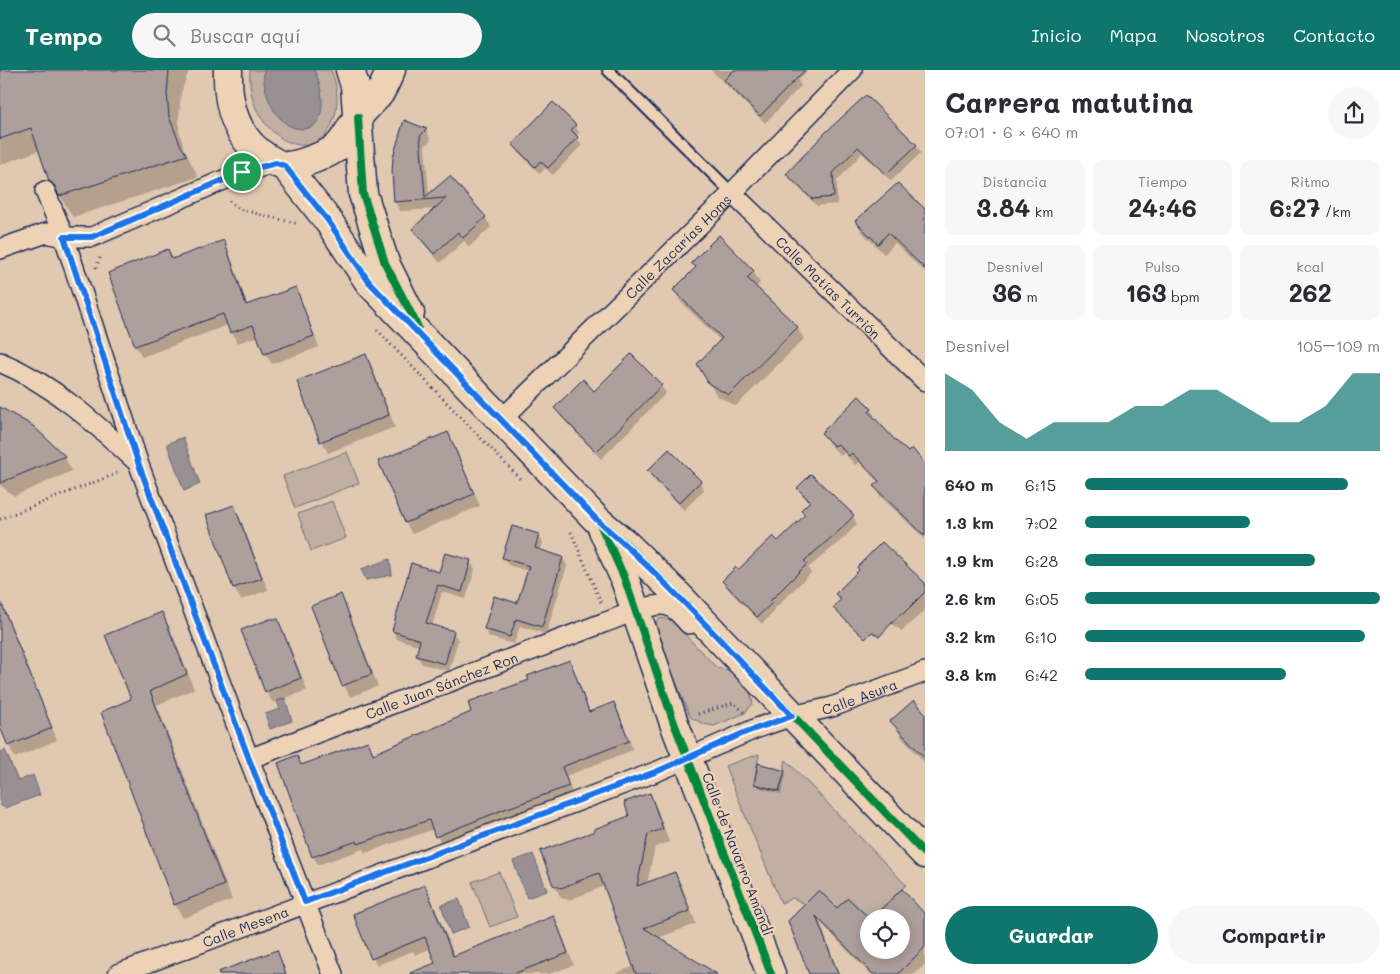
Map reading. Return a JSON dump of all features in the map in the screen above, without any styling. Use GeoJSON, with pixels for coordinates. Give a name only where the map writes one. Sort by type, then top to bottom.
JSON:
{"type":"FeatureCollection","features":[{"type":"Feature","properties":{"kind":"street"},"geometry":{"type":"LineString","coordinates":[[228,70],[231,111],[249,144],[263,156],[281,165],[329,222],[369,282],[597,520],[627,545],[672,590],[925,854]]}},
{"type":"Feature","properties":{"kind":"street"},"geometry":{"type":"LineString","coordinates":[[350,70],[355,86],[366,203],[385,263],[423,338]]}},
{"type":"Feature","properties":{"kind":"street"},"geometry":{"type":"LineString","coordinates":[[0,249],[46,233],[64,237],[92,237],[242,172],[308,161],[334,150],[358,117],[380,93],[391,70]]}},
{"type":"Feature","properties":{"kind":"street","name":"Calle Zacarías Homs"},"geometry":{"type":"LineString","coordinates":[[501,420],[732,193],[852,70]]}},
{"type":"Feature","properties":{"kind":"street"},"geometry":{"type":"LineString","coordinates":[[45,191],[64,237],[139,465],[249,759],[333,974]]}},
{"type":"Feature","properties":{"kind":"street","name":"Calle Matías Turrión"},"geometry":{"type":"LineString","coordinates":[[732,193],[925,381]]}},
{"type":"Feature","properties":{"kind":"street"},"geometry":{"type":"LineString","coordinates":[[0,362],[54,391],[92,420],[139,465]]}},
{"type":"Feature","properties":{"kind":"street","name":"Calle de Navarro Amandi"},"geometry":{"type":"LineString","coordinates":[[597,520],[617,562],[671,716],[771,974]]}},
{"type":"Feature","properties":{"kind":"street","name":"Calle Juan Sánchez Ron"},"geometry":{"type":"LineString","coordinates":[[249,759],[654,606],[668,606],[676,611],[713,647],[732,654]]}},
{"type":"Feature","properties":{"kind":"street","name":"Calle Asura"},"geometry":{"type":"LineString","coordinates":[[792,716],[832,707],[925,672]]}},
{"type":"Feature","properties":{"kind":"street","name":"Calle Mesena"},"geometry":{"type":"LineString","coordinates":[[118,974],[305,902],[658,771],[688,757],[792,716]]}},
{"type":"Feature","properties":{"kind":"lane"},"geometry":{"type":"LineString","coordinates":[[608,70],[732,193]]}},
{"type":"Feature","properties":{"kind":"path"},"geometry":{"type":"LineString","coordinates":[[225,198],[239,209],[296,223],[302,227]]}},
{"type":"Feature","properties":{"kind":"path"},"geometry":{"type":"LineString","coordinates":[[94,270],[102,253]]}},
{"type":"Feature","properties":{"kind":"path"},"geometry":{"type":"LineString","coordinates":[[372,323],[383,338],[522,482]]}},
{"type":"Feature","properties":{"kind":"path"},"geometry":{"type":"LineString","coordinates":[[0,518],[139,465]]}},
{"type":"Feature","properties":{"kind":"path"},"geometry":{"type":"LineString","coordinates":[[571,532],[602,606],[598,612],[604,624]]}},
{"type":"Feature","properties":{"kind":"shaded area"},"geometry":{"type":"Polygon","coordinates":[[[250,70],[331,70],[336,86],[337,104],[335,115],[328,131],[319,141],[308,145],[284,140],[273,132],[263,121],[254,104],[250,70]]]}},
{"type":"Feature","properties":{"kind":"shaded area"},"geometry":{"type":"Polygon","coordinates":[[[264,70],[314,70],[318,78],[322,98],[322,109],[315,125],[307,129],[295,128],[281,120],[267,95],[264,70]]]}},
{"type":"Feature","properties":{"kind":"shaded area"},"geometry":{"type":"Polygon","coordinates":[[[183,437],[200,484],[184,491],[167,444],[183,437]]]}},
{"type":"Feature","properties":{"kind":"shaded area"},"geometry":{"type":"Polygon","coordinates":[[[347,452],[359,483],[295,508],[283,476],[347,452]]]}},
{"type":"Feature","properties":{"kind":"shaded area"},"geometry":{"type":"Polygon","coordinates":[[[332,501],[346,538],[311,551],[298,514],[332,501]]]}},
{"type":"Feature","properties":{"kind":"shaded area"},"geometry":{"type":"Polygon","coordinates":[[[390,559],[392,575],[366,580],[361,569],[390,559]]]}},
{"type":"Feature","properties":{"kind":"shaded area"},"geometry":{"type":"Polygon","coordinates":[[[661,618],[671,620],[717,668],[734,671],[748,687],[753,703],[745,713],[714,726],[704,724],[690,717],[656,626],[657,621],[661,618]]]}},
{"type":"Feature","properties":{"kind":"shaded area"},"geometry":{"type":"Polygon","coordinates":[[[285,698],[292,721],[270,729],[265,714],[280,709],[277,701],[285,698]]]}},
{"type":"Feature","properties":{"kind":"shaded area"},"geometry":{"type":"Polygon","coordinates":[[[5,750],[18,781],[33,775],[40,795],[5,808],[0,805],[0,752],[5,750]]]}},
{"type":"Feature","properties":{"kind":"shaded area"},"geometry":{"type":"Polygon","coordinates":[[[759,754],[754,784],[779,791],[786,760],[906,885],[880,909],[860,909],[848,898],[837,908],[819,890],[805,904],[793,898],[781,903],[725,766],[759,754]]]}},
{"type":"Feature","properties":{"kind":"shaded area"},"geometry":{"type":"Polygon","coordinates":[[[533,854],[547,891],[527,898],[513,861],[533,854]]]}},
{"type":"Feature","properties":{"kind":"shaded area"},"geometry":{"type":"Polygon","coordinates":[[[499,872],[517,917],[490,927],[472,882],[499,872]]]}},
{"type":"Feature","properties":{"kind":"shaded area"},"geometry":{"type":"Polygon","coordinates":[[[459,899],[469,927],[451,934],[441,905],[459,899]]]}},
{"type":"Feature","properties":{"kind":"building"},"geometry":{"type":"Polygon","coordinates":[[[0,70],[169,70],[167,94],[169,117],[181,146],[187,155],[59,196],[55,186],[49,181],[31,128],[0,139],[0,70]]]}},
{"type":"Feature","properties":{"kind":"building"},"geometry":{"type":"Polygon","coordinates":[[[734,70],[805,70],[760,116],[724,80],[734,70]]]}},
{"type":"Feature","properties":{"kind":"building"},"geometry":{"type":"Polygon","coordinates":[[[866,95],[917,145],[886,174],[858,147],[833,173],[834,197],[812,199],[786,174],[825,133],[866,95]]]}},
{"type":"Feature","properties":{"kind":"building"},"geometry":{"type":"Polygon","coordinates":[[[553,102],[576,125],[571,130],[578,137],[548,168],[540,161],[535,167],[512,144],[553,102]]]}},
{"type":"Feature","properties":{"kind":"building"},"geometry":{"type":"Polygon","coordinates":[[[404,120],[427,129],[420,136],[425,197],[450,176],[486,217],[463,238],[458,232],[434,254],[412,229],[446,198],[394,202],[393,157],[404,120]]]}},
{"type":"Feature","properties":{"kind":"building"},"geometry":{"type":"Polygon","coordinates":[[[898,183],[925,209],[925,269],[888,233],[878,244],[855,221],[898,183]]]}},
{"type":"Feature","properties":{"kind":"building"},"geometry":{"type":"Polygon","coordinates":[[[719,235],[754,271],[747,278],[798,327],[729,395],[709,384],[697,364],[722,338],[673,290],[696,267],[691,263],[719,235]]]}},
{"type":"Feature","properties":{"kind":"building"},"geometry":{"type":"Polygon","coordinates":[[[224,240],[246,305],[296,287],[314,336],[264,354],[253,325],[230,333],[223,314],[135,346],[108,273],[168,249],[172,259],[224,240]]]}},
{"type":"Feature","properties":{"kind":"building"},"geometry":{"type":"Polygon","coordinates":[[[366,354],[389,415],[320,442],[297,381],[366,354]]]}},
{"type":"Feature","properties":{"kind":"building"},"geometry":{"type":"Polygon","coordinates":[[[631,354],[662,385],[596,452],[554,408],[583,379],[594,391],[631,354]]]}},
{"type":"Feature","properties":{"kind":"building"},"geometry":{"type":"Polygon","coordinates":[[[859,396],[872,409],[869,412],[895,440],[908,452],[912,448],[925,464],[925,536],[873,486],[879,481],[852,453],[849,456],[838,444],[834,446],[821,433],[859,396]]]}},
{"type":"Feature","properties":{"kind":"building"},"geometry":{"type":"Polygon","coordinates":[[[0,407],[33,426],[65,456],[0,483],[0,407]]]}},
{"type":"Feature","properties":{"kind":"building"},"geometry":{"type":"Polygon","coordinates":[[[448,432],[474,494],[405,523],[378,461],[448,432]]]}},
{"type":"Feature","properties":{"kind":"building"},"geometry":{"type":"Polygon","coordinates":[[[669,449],[701,481],[679,503],[647,471],[669,449]]]}},
{"type":"Feature","properties":{"kind":"building"},"geometry":{"type":"Polygon","coordinates":[[[811,474],[854,515],[840,530],[804,561],[807,564],[770,601],[772,603],[757,617],[722,581],[736,567],[739,569],[773,536],[778,541],[805,515],[801,510],[810,501],[797,488],[811,474]]]}},
{"type":"Feature","properties":{"kind":"building"},"geometry":{"type":"Polygon","coordinates":[[[234,505],[262,578],[233,588],[206,515],[234,505]]]}},
{"type":"Feature","properties":{"kind":"building"},"geometry":{"type":"Polygon","coordinates":[[[512,526],[539,534],[535,548],[563,557],[542,627],[516,619],[510,637],[484,629],[494,596],[517,603],[529,566],[502,558],[512,526]]]}},
{"type":"Feature","properties":{"kind":"building"},"geometry":{"type":"Polygon","coordinates":[[[882,542],[925,583],[925,592],[903,614],[901,613],[879,637],[872,632],[865,639],[833,608],[841,599],[835,594],[859,570],[857,567],[882,542]]]}},
{"type":"Feature","properties":{"kind":"building"},"geometry":{"type":"Polygon","coordinates":[[[445,553],[471,560],[462,592],[438,585],[426,623],[454,631],[445,664],[416,656],[420,640],[392,631],[411,563],[439,572],[445,553]]]}},
{"type":"Feature","properties":{"kind":"building"},"geometry":{"type":"Polygon","coordinates":[[[341,594],[372,674],[342,686],[311,606],[341,594]]]}},
{"type":"Feature","properties":{"kind":"building"},"geometry":{"type":"Polygon","coordinates":[[[0,600],[52,728],[8,746],[0,727],[0,600]]]}},
{"type":"Feature","properties":{"kind":"building"},"geometry":{"type":"Polygon","coordinates":[[[162,612],[187,674],[150,691],[224,885],[174,905],[101,712],[131,699],[105,635],[162,612]]]}},
{"type":"Feature","properties":{"kind":"building"},"geometry":{"type":"Polygon","coordinates":[[[270,619],[278,619],[301,678],[265,692],[241,630],[270,619]]]}},
{"type":"Feature","properties":{"kind":"building"},"geometry":{"type":"Polygon","coordinates":[[[570,660],[589,712],[614,702],[629,741],[562,767],[569,786],[435,837],[429,820],[358,844],[357,841],[312,857],[278,763],[297,755],[301,765],[368,741],[373,754],[471,712],[468,702],[529,680],[527,676],[570,660]]]}},
{"type":"Feature","properties":{"kind":"building"},"geometry":{"type":"Polygon","coordinates":[[[914,700],[925,713],[925,758],[890,721],[914,700]]]}},
{"type":"Feature","properties":{"kind":"building"},"geometry":{"type":"Polygon","coordinates":[[[758,763],[785,771],[779,791],[754,784],[758,763]]]}},
{"type":"Feature","properties":{"kind":"building"},"geometry":{"type":"Polygon","coordinates":[[[650,793],[663,829],[648,834],[637,886],[675,872],[690,911],[644,928],[717,974],[636,974],[599,873],[561,888],[553,885],[540,851],[595,831],[594,829],[629,816],[624,802],[650,793]]]}},
{"type":"Feature","properties":{"kind":"building"},"geometry":{"type":"Polygon","coordinates":[[[425,885],[453,956],[554,916],[568,953],[513,974],[410,974],[435,963],[425,937],[371,959],[353,914],[425,885]]]}},
{"type":"Feature","properties":{"kind":"building"},"geometry":{"type":"Polygon","coordinates":[[[902,889],[925,914],[925,947],[898,974],[873,974],[816,916],[838,974],[809,974],[788,921],[819,890],[837,908],[848,898],[860,909],[860,959],[910,959],[910,909],[881,909],[902,889]]]}},
{"type":"Feature","properties":{"kind":"building"},"geometry":{"type":"Polygon","coordinates":[[[277,950],[286,974],[219,974],[218,972],[277,950]]]}},
{"type":"Feature","properties":{"kind":"cycle path"},"geometry":{"type":"LineString","coordinates":[[358,117],[363,194],[385,263],[418,327]]}},
{"type":"Feature","properties":{"kind":"cycle path"},"geometry":{"type":"LineString","coordinates":[[285,166],[329,222],[369,282],[597,520],[627,545],[673,590],[925,854]]}},
{"type":"Feature","properties":{"kind":"cycle path"},"geometry":{"type":"LineString","coordinates":[[601,526],[624,577],[674,723],[771,974]]}},
{"type":"Feature","properties":{"kind":"route"},"geometry":{"type":"LineString","coordinates":[[276,163],[285,166],[329,222],[369,282],[597,520],[627,545],[672,590],[792,716],[746,732],[658,771],[305,902],[249,759],[139,465],[64,237],[92,237],[242,172],[276,163]]}}]}
